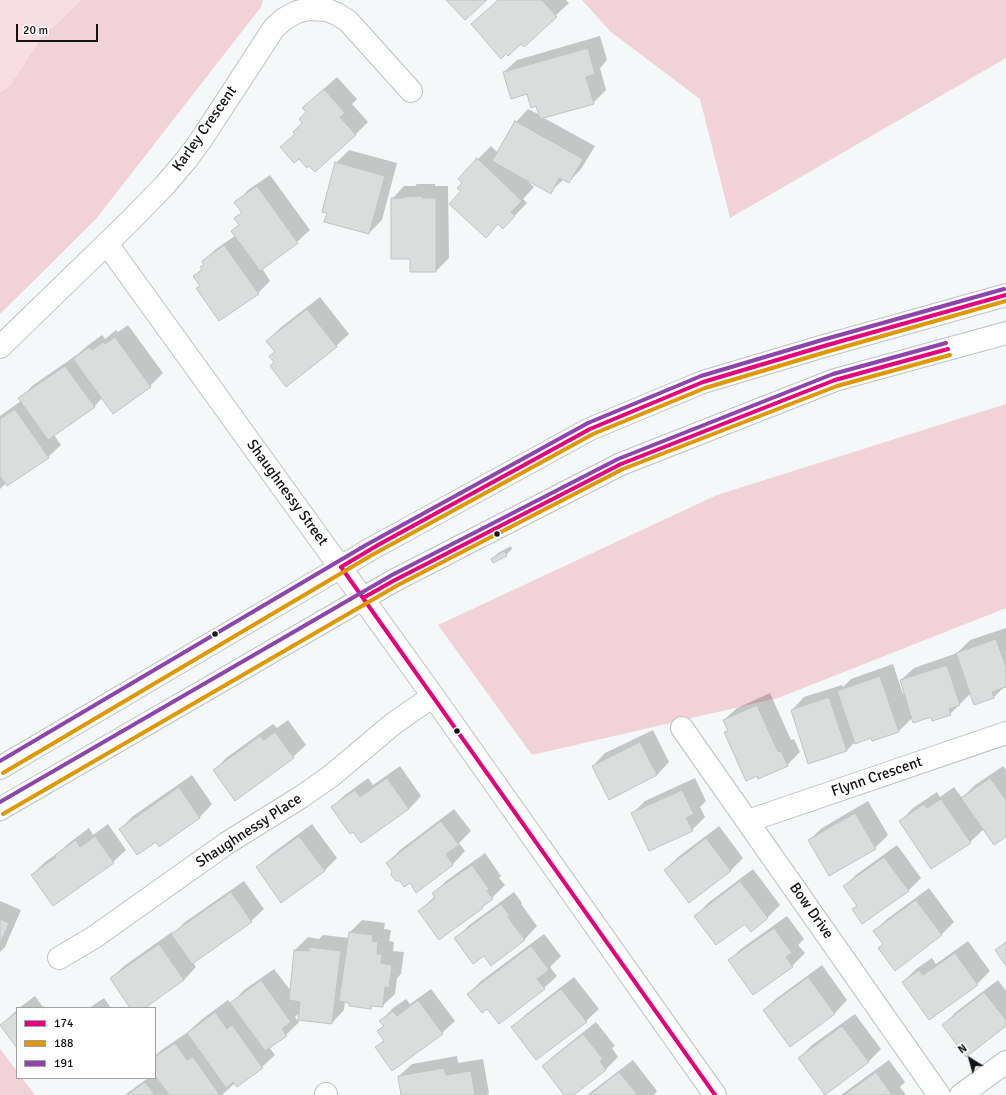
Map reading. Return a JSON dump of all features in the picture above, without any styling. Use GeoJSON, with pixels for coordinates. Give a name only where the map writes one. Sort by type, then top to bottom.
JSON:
{"type":"FeatureCollection","features":[{"type":"Feature","properties":{"kind":"street","name":"Karley Crescent"},"geometry":{"type":"LineString","coordinates":[[0,347],[107,244],[155,195],[187,159],[274,28],[284,19],[297,12],[308,9],[327,10],[337,14],[348,22],[412,91]]}},
{"type":"Feature","properties":{"kind":"street","name":"Shaughnessy Street"},"geometry":{"type":"LineString","coordinates":[[107,244],[341,567],[715,1095]]}},
{"type":"Feature","properties":{"kind":"street"},"geometry":{"type":"LineString","coordinates":[[0,768],[378,544],[590,429],[703,382],[824,346],[1006,295]]}},
{"type":"Feature","properties":{"kind":"street"},"geometry":{"type":"LineString","coordinates":[[0,809],[395,580],[621,464],[835,380],[1006,333]]}},
{"type":"Feature","properties":{"kind":"street","name":"Shaughnessy Place"},"geometry":{"type":"LineString","coordinates":[[59,958],[93,938],[227,843],[332,776],[394,724],[433,696]]}},
{"type":"Feature","properties":{"kind":"street","name":"Bow Drive"},"geometry":{"type":"LineString","coordinates":[[682,728],[939,1095]]}},
{"type":"Feature","properties":{"kind":"street","name":"Flynn Crescent"},"geometry":{"type":"LineString","coordinates":[[748,821],[1006,733]]}},
{"type":"Feature","properties":{"kind":"street"},"geometry":{"type":"LineString","coordinates":[[961,1095],[1006,1062]]}},
{"type":"Feature","properties":{"kind":"shaded area"},"geometry":{"type":"Polygon","coordinates":[[[0,0],[81,0],[41,38],[9,87],[0,92],[0,0]]]}},
{"type":"Feature","properties":{"kind":"shaded area"},"geometry":{"type":"Polygon","coordinates":[[[81,0],[263,0],[261,7],[96,219],[0,314],[0,92],[9,87],[41,38],[81,0]]]}},
{"type":"Feature","properties":{"kind":"shaded area"},"geometry":{"type":"Polygon","coordinates":[[[582,0],[1006,0],[1006,58],[730,218],[700,99],[611,32],[582,0]]]}},
{"type":"Feature","properties":{"kind":"shaded area"},"geometry":{"type":"Polygon","coordinates":[[[1006,404],[1006,608],[778,698],[532,755],[438,625],[717,495],[1006,404]]]}},
{"type":"Feature","properties":{"kind":"shaded area"},"geometry":{"type":"Polygon","coordinates":[[[0,1049],[16,1070],[16,1079],[23,1079],[35,1095],[0,1095],[0,1049]]]}},
{"type":"Feature","properties":{"kind":"building"},"geometry":{"type":"Polygon","coordinates":[[[446,0],[487,0],[465,20],[446,0]]]}},
{"type":"Feature","properties":{"kind":"building"},"geometry":{"type":"Polygon","coordinates":[[[498,0],[542,0],[557,17],[524,47],[521,44],[508,56],[506,54],[501,59],[471,24],[498,0]]]}},
{"type":"Feature","properties":{"kind":"building"},"geometry":{"type":"Polygon","coordinates":[[[588,48],[595,74],[586,77],[594,104],[540,119],[536,106],[531,108],[527,94],[511,99],[503,72],[588,48]]]}},
{"type":"Feature","properties":{"kind":"building"},"geometry":{"type":"Polygon","coordinates":[[[324,89],[345,113],[340,117],[356,135],[315,172],[309,166],[307,168],[299,159],[294,163],[280,147],[295,134],[293,132],[302,123],[299,119],[306,112],[302,108],[324,89]]]}},
{"type":"Feature","properties":{"kind":"building"},"geometry":{"type":"Polygon","coordinates":[[[515,121],[583,159],[569,183],[559,178],[551,194],[492,161],[515,121]]]}},
{"type":"Feature","properties":{"kind":"building"},"geometry":{"type":"Polygon","coordinates":[[[477,158],[522,201],[511,212],[515,216],[503,229],[498,224],[486,238],[449,204],[461,191],[457,188],[462,183],[458,179],[477,158]]]}},
{"type":"Feature","properties":{"kind":"building"},"geometry":{"type":"Polygon","coordinates":[[[335,162],[385,176],[369,234],[324,222],[327,213],[322,212],[335,162]]]}},
{"type":"Feature","properties":{"kind":"building"},"geometry":{"type":"Polygon","coordinates":[[[257,186],[298,243],[260,271],[231,231],[239,225],[234,218],[242,213],[234,202],[257,186]]]}},
{"type":"Feature","properties":{"kind":"building"},"geometry":{"type":"Polygon","coordinates":[[[422,196],[423,198],[436,198],[436,272],[410,272],[410,259],[391,259],[391,198],[422,196]]]}},
{"type":"Feature","properties":{"kind":"building"},"geometry":{"type":"Polygon","coordinates":[[[224,245],[259,294],[219,321],[196,288],[200,286],[193,276],[202,270],[200,267],[204,265],[202,261],[224,245]]]}},
{"type":"Feature","properties":{"kind":"building"},"geometry":{"type":"Polygon","coordinates":[[[307,309],[337,347],[286,387],[270,366],[274,362],[269,356],[275,352],[266,341],[307,309]]]}},
{"type":"Feature","properties":{"kind":"building"},"geometry":{"type":"Polygon","coordinates":[[[115,337],[151,387],[113,414],[73,359],[89,347],[92,350],[103,342],[105,344],[115,337]]]}},
{"type":"Feature","properties":{"kind":"building"},"geometry":{"type":"Polygon","coordinates":[[[65,366],[95,407],[48,440],[18,398],[65,366]]]}},
{"type":"Feature","properties":{"kind":"building"},"geometry":{"type":"Polygon","coordinates":[[[15,409],[49,458],[7,486],[0,476],[0,419],[15,409]]]}},
{"type":"Feature","properties":{"kind":"building"},"geometry":{"type":"Polygon","coordinates":[[[504,551],[507,556],[493,563],[491,559],[504,551]]]}},
{"type":"Feature","properties":{"kind":"building"},"geometry":{"type":"Polygon","coordinates":[[[996,639],[1006,667],[1006,687],[992,692],[994,698],[974,705],[956,653],[996,639]]]}},
{"type":"Feature","properties":{"kind":"building"},"geometry":{"type":"Polygon","coordinates":[[[947,665],[960,705],[949,709],[951,715],[932,721],[931,717],[913,723],[900,680],[947,665]]]}},
{"type":"Feature","properties":{"kind":"building"},"geometry":{"type":"Polygon","coordinates":[[[880,676],[899,732],[872,741],[871,738],[855,744],[837,691],[880,676]]]}},
{"type":"Feature","properties":{"kind":"building"},"geometry":{"type":"Polygon","coordinates":[[[829,697],[847,751],[808,764],[791,710],[829,697]]]}},
{"type":"Feature","properties":{"kind":"building"},"geometry":{"type":"Polygon","coordinates":[[[757,705],[778,752],[781,751],[788,766],[758,779],[757,776],[746,781],[724,732],[728,731],[723,720],[757,705]]]}},
{"type":"Feature","properties":{"kind":"building"},"geometry":{"type":"Polygon","coordinates":[[[275,732],[294,758],[235,801],[213,770],[260,736],[264,740],[275,732]]]}},
{"type":"Feature","properties":{"kind":"building"},"geometry":{"type":"Polygon","coordinates":[[[640,742],[657,775],[609,800],[592,766],[640,742]]]}},
{"type":"Feature","properties":{"kind":"building"},"geometry":{"type":"Polygon","coordinates":[[[387,778],[409,809],[361,843],[353,832],[350,834],[331,807],[355,790],[360,797],[387,778]]]}},
{"type":"Feature","properties":{"kind":"building"},"geometry":{"type":"Polygon","coordinates":[[[990,778],[1006,800],[1006,837],[994,845],[961,798],[990,778]]]}},
{"type":"Feature","properties":{"kind":"building"},"geometry":{"type":"Polygon","coordinates":[[[179,787],[200,818],[159,847],[156,842],[137,855],[119,829],[179,787]]]}},
{"type":"Feature","properties":{"kind":"building"},"geometry":{"type":"Polygon","coordinates":[[[682,790],[694,814],[686,818],[693,831],[649,851],[631,813],[682,790]]]}},
{"type":"Feature","properties":{"kind":"building"},"geometry":{"type":"Polygon","coordinates":[[[941,799],[971,843],[931,869],[899,821],[924,804],[927,808],[941,799]]]}},
{"type":"Feature","properties":{"kind":"building"},"geometry":{"type":"Polygon","coordinates":[[[855,813],[876,849],[829,876],[808,840],[855,813]]]}},
{"type":"Feature","properties":{"kind":"building"},"geometry":{"type":"Polygon","coordinates":[[[441,821],[459,845],[446,854],[453,865],[416,893],[410,883],[404,887],[400,881],[396,881],[391,875],[392,871],[386,863],[441,821]]]}},
{"type":"Feature","properties":{"kind":"building"},"geometry":{"type":"Polygon","coordinates":[[[95,836],[114,863],[53,906],[31,875],[76,840],[80,847],[95,836]]]}},
{"type":"Feature","properties":{"kind":"building"},"geometry":{"type":"Polygon","coordinates":[[[299,836],[325,871],[281,903],[256,867],[299,836]]]}},
{"type":"Feature","properties":{"kind":"building"},"geometry":{"type":"Polygon","coordinates":[[[706,838],[731,871],[689,903],[664,870],[706,838]]]}},
{"type":"Feature","properties":{"kind":"building"},"geometry":{"type":"Polygon","coordinates":[[[884,857],[909,891],[862,924],[852,909],[857,906],[843,886],[884,857]]]}},
{"type":"Feature","properties":{"kind":"building"},"geometry":{"type":"Polygon","coordinates":[[[472,865],[489,889],[487,891],[493,899],[439,940],[418,911],[435,898],[432,893],[472,865]]]}},
{"type":"Feature","properties":{"kind":"building"},"geometry":{"type":"Polygon","coordinates":[[[740,881],[768,918],[751,932],[745,924],[716,945],[694,916],[740,881]]]}},
{"type":"Feature","properties":{"kind":"building"},"geometry":{"type":"Polygon","coordinates":[[[231,892],[252,922],[192,964],[171,934],[231,892]]]}},
{"type":"Feature","properties":{"kind":"building"},"geometry":{"type":"Polygon","coordinates":[[[916,900],[942,935],[895,971],[878,948],[883,944],[873,931],[916,900]]]}},
{"type":"Feature","properties":{"kind":"building"},"geometry":{"type":"Polygon","coordinates":[[[501,904],[510,916],[508,917],[525,940],[491,966],[484,956],[473,964],[454,938],[501,904]]]}},
{"type":"Feature","properties":{"kind":"building"},"geometry":{"type":"Polygon","coordinates":[[[0,919],[9,923],[0,944],[0,919]]]}},
{"type":"Feature","properties":{"kind":"building"},"geometry":{"type":"Polygon","coordinates":[[[774,928],[792,953],[786,957],[793,967],[753,995],[728,960],[774,928]]]}},
{"type":"Feature","properties":{"kind":"building"},"geometry":{"type":"Polygon","coordinates":[[[349,932],[373,935],[372,941],[378,942],[377,954],[382,954],[381,963],[392,965],[389,988],[385,987],[383,1007],[371,1006],[371,1009],[349,1006],[349,1003],[339,1001],[349,932]]]}},
{"type":"Feature","properties":{"kind":"building"},"geometry":{"type":"Polygon","coordinates":[[[1006,942],[1006,966],[995,950],[1006,942]]]}},
{"type":"Feature","properties":{"kind":"building"},"geometry":{"type":"Polygon","coordinates":[[[159,944],[184,980],[146,1007],[129,1007],[110,978],[159,944]]]}},
{"type":"Feature","properties":{"kind":"building"},"geometry":{"type":"Polygon","coordinates":[[[531,946],[549,970],[537,979],[545,989],[499,1024],[487,1009],[482,1013],[467,994],[531,946]]]}},
{"type":"Feature","properties":{"kind":"building"},"geometry":{"type":"Polygon","coordinates":[[[309,947],[341,951],[332,1024],[298,1020],[300,1002],[289,1000],[294,950],[309,951],[309,947]]]}},
{"type":"Feature","properties":{"kind":"building"},"geometry":{"type":"Polygon","coordinates":[[[955,953],[978,985],[929,1020],[902,982],[919,970],[923,975],[955,953]]]}},
{"type":"Feature","properties":{"kind":"building"},"geometry":{"type":"Polygon","coordinates":[[[808,977],[835,1014],[790,1047],[763,1010],[808,977]]]}},
{"type":"Feature","properties":{"kind":"building"},"geometry":{"type":"Polygon","coordinates":[[[261,980],[291,1022],[282,1029],[287,1036],[265,1051],[230,1003],[261,980]]]}},
{"type":"Feature","properties":{"kind":"building"},"geometry":{"type":"Polygon","coordinates":[[[561,989],[587,1022],[536,1060],[511,1027],[561,989]]]}},
{"type":"Feature","properties":{"kind":"building"},"geometry":{"type":"Polygon","coordinates":[[[984,992],[1006,1020],[1006,1026],[966,1057],[942,1025],[984,992]]]}},
{"type":"Feature","properties":{"kind":"building"},"geometry":{"type":"Polygon","coordinates":[[[418,1000],[443,1034],[392,1071],[375,1047],[384,1041],[377,1031],[384,1026],[379,1021],[393,1011],[397,1016],[418,1000]]]}},
{"type":"Feature","properties":{"kind":"building"},"geometry":{"type":"Polygon","coordinates":[[[215,1012],[227,1029],[232,1025],[263,1068],[237,1087],[233,1082],[226,1088],[187,1033],[215,1012]]]}},
{"type":"Feature","properties":{"kind":"building"},"geometry":{"type":"Polygon","coordinates":[[[16,1013],[16,1047],[0,1025],[16,1013]]]}},
{"type":"Feature","properties":{"kind":"building"},"geometry":{"type":"Polygon","coordinates":[[[842,1026],[869,1062],[825,1095],[798,1058],[842,1026]]]}},
{"type":"Feature","properties":{"kind":"building"},"geometry":{"type":"Polygon","coordinates":[[[583,1034],[603,1059],[600,1061],[606,1070],[574,1095],[564,1095],[542,1066],[583,1034]]]}},
{"type":"Feature","properties":{"kind":"building"},"geometry":{"type":"Polygon","coordinates":[[[175,1043],[187,1060],[193,1057],[220,1095],[169,1095],[156,1077],[156,1056],[175,1043]]]}},
{"type":"Feature","properties":{"kind":"building"},"geometry":{"type":"Polygon","coordinates":[[[444,1068],[446,1075],[471,1071],[475,1095],[401,1095],[398,1076],[444,1068]]]}},
{"type":"Feature","properties":{"kind":"building"},"geometry":{"type":"Polygon","coordinates":[[[619,1072],[638,1095],[589,1095],[619,1072]]]}},
{"type":"Feature","properties":{"kind":"building"},"geometry":{"type":"Polygon","coordinates":[[[876,1072],[892,1095],[844,1095],[876,1072]]]}},
{"type":"Feature","properties":{"kind":"building"},"geometry":{"type":"Polygon","coordinates":[[[145,1082],[155,1095],[127,1095],[145,1082]]]}},
{"type":"Feature","properties":{"kind":"transit line","name":"191"},"geometry":{"type":"LineString","coordinates":[[0,761],[366,545],[588,423],[701,376],[822,340],[1004,289]]}},
{"type":"Feature","properties":{"kind":"transit line","name":"174"},"geometry":{"type":"LineString","coordinates":[[715,1095],[341,567],[378,545],[590,429],[703,382],[824,346],[1006,295]]}},
{"type":"Feature","properties":{"kind":"transit line","name":"188"},"geometry":{"type":"LineString","coordinates":[[3,773],[372,555],[593,434],[705,388],[1006,301]]}},
{"type":"Feature","properties":{"kind":"transit line","name":"191"},"geometry":{"type":"LineString","coordinates":[[0,802],[392,575],[618,459],[833,374],[946,343]]}},
{"type":"Feature","properties":{"kind":"transit line","name":"174"},"geometry":{"type":"LineString","coordinates":[[363,598],[395,580],[621,464],[835,380],[948,349]]}},
{"type":"Feature","properties":{"kind":"transit line","name":"188"},"geometry":{"type":"LineString","coordinates":[[3,814],[398,585],[623,469],[837,386],[950,355]]}}]}
